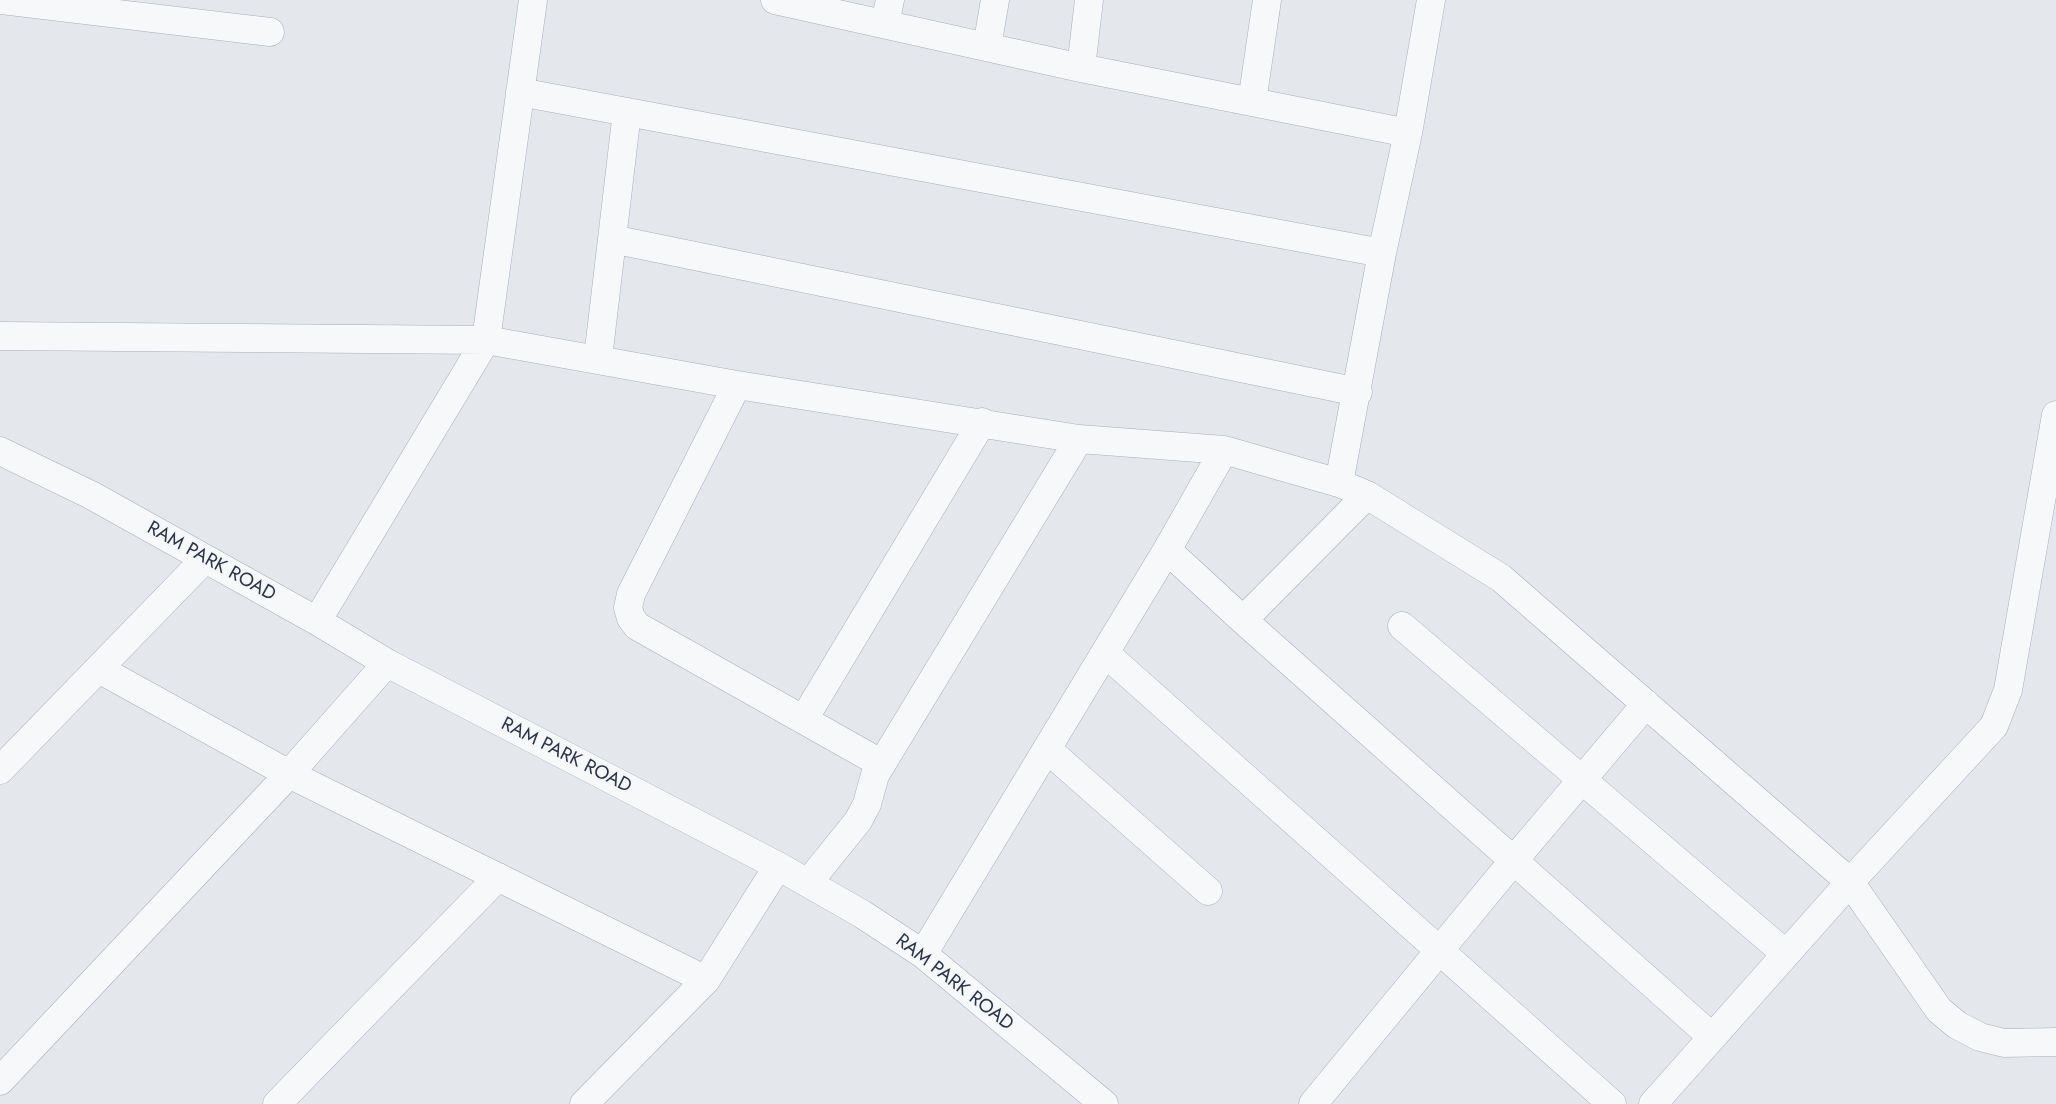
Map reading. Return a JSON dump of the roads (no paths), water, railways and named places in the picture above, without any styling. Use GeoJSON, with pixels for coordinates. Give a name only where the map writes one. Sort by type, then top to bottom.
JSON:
{"type":"FeatureCollection","features":[{"type":"Feature","properties":{"kind":"street"},"geometry":{"type":"LineString","coordinates":[[0,0],[270,32]]}},
{"type":"Feature","properties":{"kind":"street"},"geometry":{"type":"LineString","coordinates":[[318,621],[486,340],[532,0]]}},
{"type":"Feature","properties":{"kind":"street"},"geometry":{"type":"LineString","coordinates":[[775,0],[888,12],[987,47],[1081,68],[1408,133]]}},
{"type":"Feature","properties":{"kind":"street"},"geometry":{"type":"LineString","coordinates":[[987,47],[994,0]]}},
{"type":"Feature","properties":{"kind":"street"},"geometry":{"type":"LineString","coordinates":[[1081,68],[1089,0]]}},
{"type":"Feature","properties":{"kind":"street"},"geometry":{"type":"LineString","coordinates":[[1252,102],[1268,0]]}},
{"type":"Feature","properties":{"kind":"street"},"geometry":{"type":"LineString","coordinates":[[1339,483],[1358,392],[1382,253],[1408,133],[1431,0]]}},
{"type":"Feature","properties":{"kind":"street"},"geometry":{"type":"LineString","coordinates":[[520,92],[1382,253]]}},
{"type":"Feature","properties":{"kind":"street"},"geometry":{"type":"LineString","coordinates":[[598,358],[627,112]]}},
{"type":"Feature","properties":{"kind":"street"},"geometry":{"type":"LineString","coordinates":[[612,239],[1358,392]]}},
{"type":"Feature","properties":{"kind":"street"},"geometry":{"type":"LineString","coordinates":[[0,336],[486,340],[598,358],[737,385],[982,422],[1079,439],[1224,450],[1339,483],[1367,495],[1501,578],[1850,882],[1939,1010],[1957,1025],[1980,1037],[2004,1043],[2056,1042]]}},
{"type":"Feature","properties":{"kind":"street"},"geometry":{"type":"LineString","coordinates":[[737,385],[631,594],[628,608],[631,618],[637,626],[882,764]]}},
{"type":"Feature","properties":{"kind":"street"},"geometry":{"type":"LineString","coordinates":[[1653,1104],[1850,882],[1994,726],[2008,690],[2056,415]]}},
{"type":"Feature","properties":{"kind":"street"},"geometry":{"type":"LineString","coordinates":[[804,719],[982,422]]}},
{"type":"Feature","properties":{"kind":"street"},"geometry":{"type":"LineString","coordinates":[[808,883],[858,821],[867,804],[875,775],[1079,439]]}},
{"type":"Feature","properties":{"kind":"street"},"geometry":{"type":"LineString","coordinates":[[923,954],[1167,550],[1224,450]]}},
{"type":"Feature","properties":{"kind":"street","name":"RAM PARK ROAD"},"geometry":{"type":"LineString","coordinates":[[1,454],[91,496],[318,621],[387,663],[778,866],[862,914],[923,954],[1104,1104]]}},
{"type":"Feature","properties":{"kind":"street"},"geometry":{"type":"LineString","coordinates":[[1243,620],[1367,495]]}},
{"type":"Feature","properties":{"kind":"street"},"geometry":{"type":"LineString","coordinates":[[1167,550],[1243,620],[1712,1037]]}},
{"type":"Feature","properties":{"kind":"street"},"geometry":{"type":"LineString","coordinates":[[0,770],[205,558]]}},
{"type":"Feature","properties":{"kind":"street"},"geometry":{"type":"LineString","coordinates":[[1402,626],[1786,954]]}},
{"type":"Feature","properties":{"kind":"street"},"geometry":{"type":"LineString","coordinates":[[1105,653],[1612,1104]]}},
{"type":"Feature","properties":{"kind":"street"},"geometry":{"type":"LineString","coordinates":[[0,1081],[289,774],[387,663]]}},
{"type":"Feature","properties":{"kind":"street"},"geometry":{"type":"LineString","coordinates":[[99,669],[289,774],[706,980]]}},
{"type":"Feature","properties":{"kind":"street"},"geometry":{"type":"LineString","coordinates":[[1313,1104],[1514,860],[1646,704]]}},
{"type":"Feature","properties":{"kind":"street"},"geometry":{"type":"LineString","coordinates":[[1047,749],[1208,891]]}},
{"type":"Feature","properties":{"kind":"street"},"geometry":{"type":"LineString","coordinates":[[584,1104],[706,980],[778,866]]}},
{"type":"Feature","properties":{"kind":"street"},"geometry":{"type":"LineString","coordinates":[[276,1104],[498,877]]}}]}
